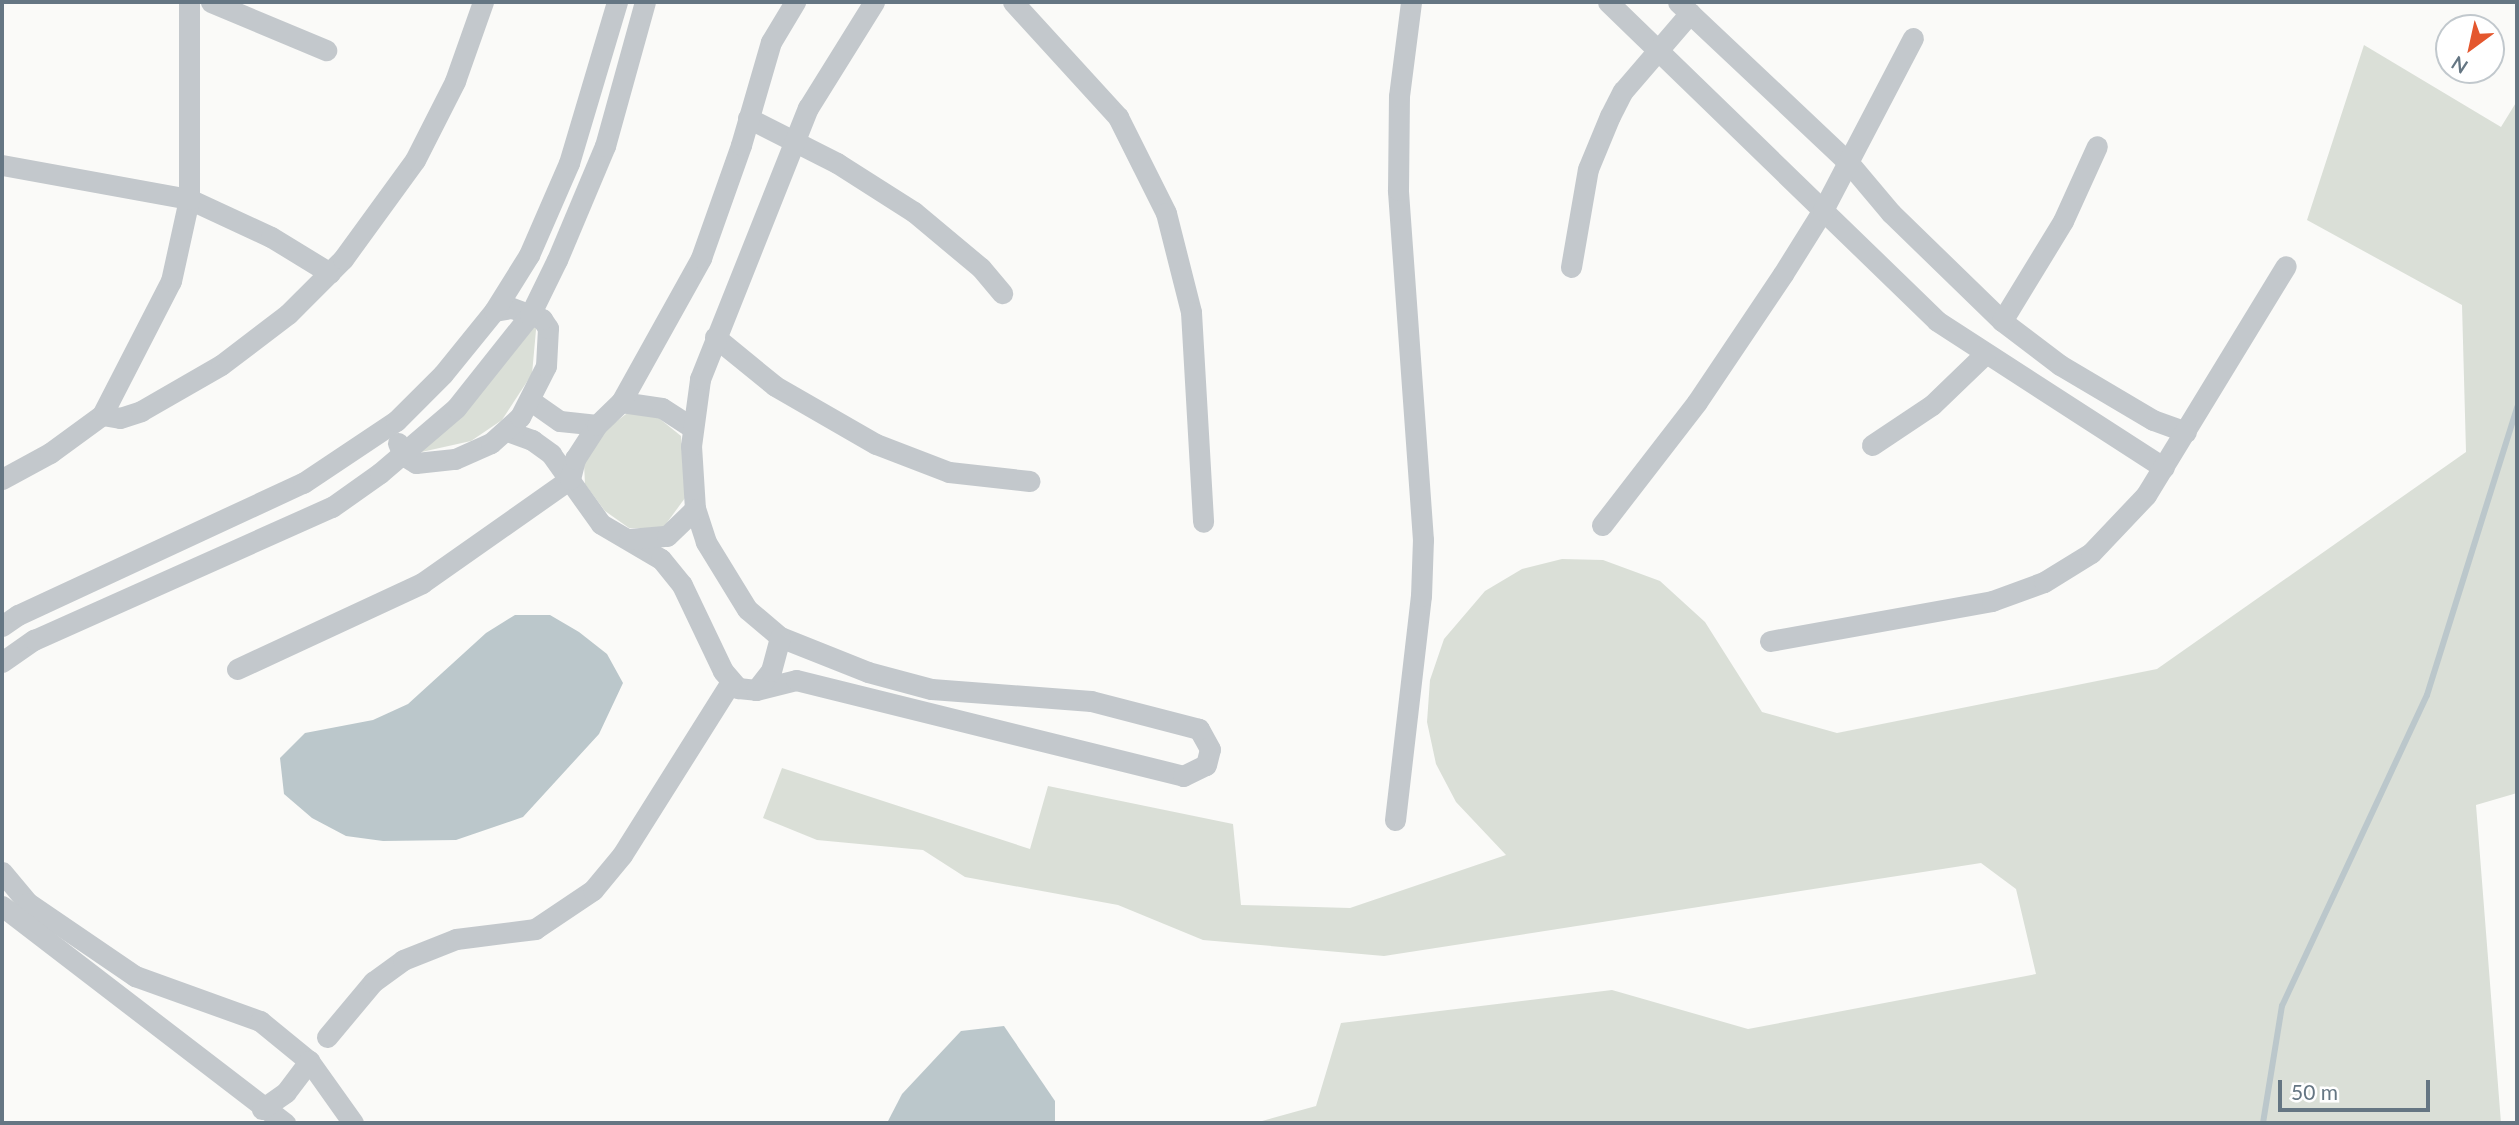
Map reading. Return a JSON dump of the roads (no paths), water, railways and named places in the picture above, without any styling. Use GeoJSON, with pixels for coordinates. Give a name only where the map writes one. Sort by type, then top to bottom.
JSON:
{"type":"FeatureCollection","features":[{"type":"Feature","properties":{"kind":"street"},"geometry":{"type":"LineString","coordinates":[[2,479],[50,453],[102,415],[171,281],[189,199],[189,2]]}},
{"type":"Feature","properties":{"kind":"street"},"geometry":{"type":"LineString","coordinates":[[211,2],[326,50]]}},
{"type":"Feature","properties":{"kind":"street"},"geometry":{"type":"LineString","coordinates":[[102,415],[120,418],[141,411],[221,365],[288,314],[330,273],[368,229],[415,160],[455,80],[483,2]]}},
{"type":"Feature","properties":{"kind":"street"},"geometry":{"type":"LineString","coordinates":[[2,626],[18,615],[303,483],[396,421],[443,374],[494,311],[529,255],[569,163],[617,2]]}},
{"type":"Feature","properties":{"kind":"street"},"geometry":{"type":"LineString","coordinates":[[2,662],[34,640],[332,507],[403,455],[456,408],[530,315],[605,146],[645,2]]}},
{"type":"Feature","properties":{"kind":"street"},"geometry":{"type":"LineString","coordinates":[[237,668],[422,583],[570,479],[575,459],[597,425],[621,402],[701,258],[771,42],[795,2]]}},
{"type":"Feature","properties":{"kind":"street"},"geometry":{"type":"LineString","coordinates":[[507,431],[539,444],[570,479],[601,524],[661,559],[682,585],[731,682],[756,690],[796,680],[1183,776],[1199,771],[1209,757],[1209,741],[1199,729],[1091,701],[931,689],[868,673],[780,636],[762,625],[734,591],[706,542],[695,509],[693,428],[700,379],[715,337],[827,71],[874,2]]}},
{"type":"Feature","properties":{"kind":"street"},"geometry":{"type":"LineString","coordinates":[[1013,2],[1118,117],[1166,213],[1191,312],[1203,522]]}},
{"type":"Feature","properties":{"kind":"street"},"geometry":{"type":"LineString","coordinates":[[1395,820],[1421,596],[1423,540],[1398,190],[1399,96],[1411,2]]}},
{"type":"Feature","properties":{"kind":"street"},"geometry":{"type":"LineString","coordinates":[[1608,2],[1937,321],[2164,468]]}},
{"type":"Feature","properties":{"kind":"street"},"geometry":{"type":"LineString","coordinates":[[1571,267],[1588,169],[1598,142],[1623,91],[1658,50],[1684,7],[1719,36],[1849,162],[1891,213],[2002,321],[2060,365],[2153,420],[2186,432]]}},
{"type":"Feature","properties":{"kind":"street"},"geometry":{"type":"LineString","coordinates":[[1602,525],[1712,380],[1824,210],[1913,38]]}},
{"type":"Feature","properties":{"kind":"street"},"geometry":{"type":"LineString","coordinates":[[748,118],[796,141],[915,212],[981,268],[1002,293]]}},
{"type":"Feature","properties":{"kind":"street"},"geometry":{"type":"LineString","coordinates":[[2002,321],[2057,232],[2097,146]]}},
{"type":"Feature","properties":{"kind":"street"},"geometry":{"type":"LineString","coordinates":[[2,165],[189,199],[271,237],[330,273]]}},
{"type":"Feature","properties":{"kind":"street"},"geometry":{"type":"LineString","coordinates":[[1770,641],[1992,601],[2044,582],[2112,536],[2164,468],[2286,266]]}},
{"type":"Feature","properties":{"kind":"street"},"geometry":{"type":"LineString","coordinates":[[396,421],[403,455],[416,463],[455,459],[507,431],[531,401],[546,366],[548,328],[530,315],[510,308],[494,311]]}},
{"type":"Feature","properties":{"kind":"street"},"geometry":{"type":"LineString","coordinates":[[715,337],[775,386],[876,444],[948,472],[1029,481]]}},
{"type":"Feature","properties":{"kind":"street"},"geometry":{"type":"LineString","coordinates":[[1872,445],[1932,405],[1985,354]]}},
{"type":"Feature","properties":{"kind":"street"},"geometry":{"type":"LineString","coordinates":[[531,401],[560,421],[597,425]]}},
{"type":"Feature","properties":{"kind":"street"},"geometry":{"type":"LineString","coordinates":[[621,402],[662,408],[693,428]]}},
{"type":"Feature","properties":{"kind":"street"},"geometry":{"type":"LineString","coordinates":[[627,539],[647,541],[667,536],[695,509]]}},
{"type":"Feature","properties":{"kind":"street"},"geometry":{"type":"LineString","coordinates":[[756,690],[771,671],[780,636]]}},
{"type":"Feature","properties":{"kind":"street"},"geometry":{"type":"LineString","coordinates":[[327,1037],[373,982],[403,960],[456,939],[535,929],[593,890],[622,855],[731,682]]}},
{"type":"Feature","properties":{"kind":"street"},"geometry":{"type":"LineString","coordinates":[[2,872],[28,903],[135,976],[260,1021],[309,1060],[353,1123]]}},
{"type":"Feature","properties":{"kind":"street"},"geometry":{"type":"LineString","coordinates":[[2,906],[262,1109],[285,1123]]}},
{"type":"Feature","properties":{"kind":"street"},"geometry":{"type":"LineString","coordinates":[[262,1109],[286,1092],[309,1060]]}},
{"type":"Feature","properties":{"kind":"waterway"},"geometry":{"type":"LineString","coordinates":[[2263,1123],[2282,1006],[2427,695],[2517,407]]}}]}
